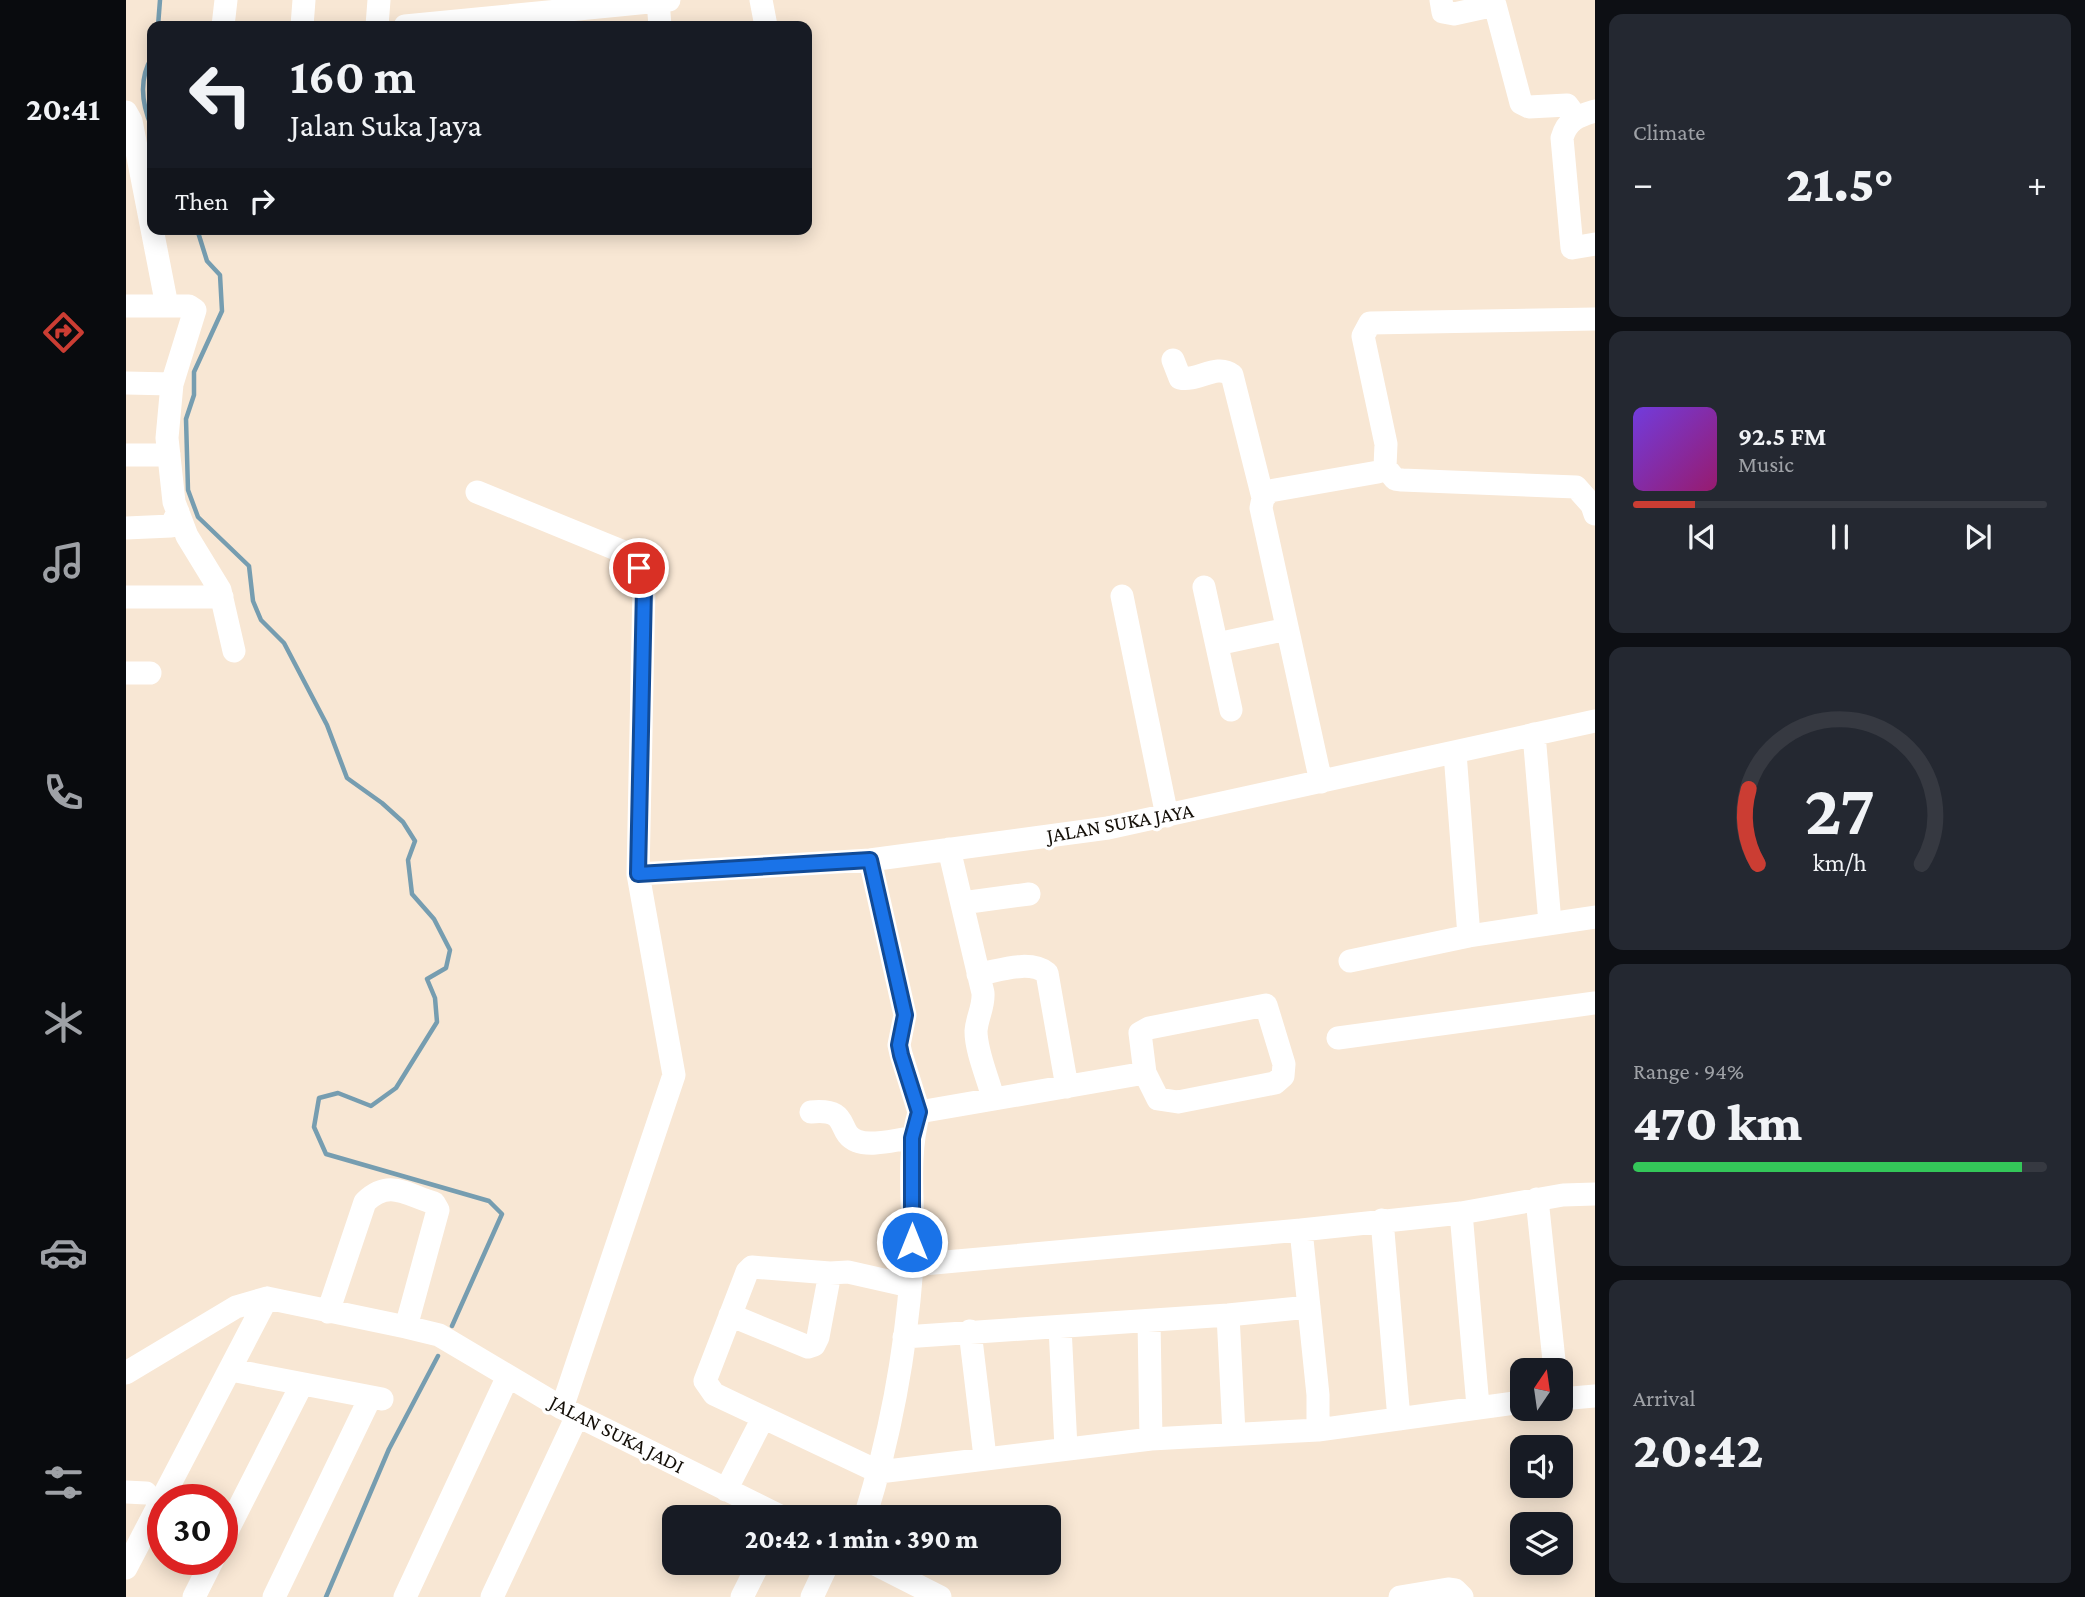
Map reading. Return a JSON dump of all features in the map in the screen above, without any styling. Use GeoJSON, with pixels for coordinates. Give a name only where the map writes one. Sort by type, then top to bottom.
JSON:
{"type":"FeatureCollection","features":[{"type":"Feature","properties":{"kind":"street"},"geometry":{"type":"LineString","coordinates":[[224,21],[226,0]]}},
{"type":"Feature","properties":{"kind":"street"},"geometry":{"type":"LineString","coordinates":[[302,21],[304,0]]}},
{"type":"Feature","properties":{"kind":"street"},"geometry":{"type":"LineString","coordinates":[[377,21],[379,0]]}},
{"type":"Feature","properties":{"kind":"street"},"geometry":{"type":"LineString","coordinates":[[761,0],[765,21]]}},
{"type":"Feature","properties":{"kind":"street"},"geometry":{"type":"LineString","coordinates":[[1441,0],[1443,12],[1454,14],[1495,5],[1521,103],[1529,107],[1567,105],[1585,114]]}},
{"type":"Feature","properties":{"kind":"street"},"geometry":{"type":"LineString","coordinates":[[422,21],[456,11],[664,1],[661,21]]}},
{"type":"Feature","properties":{"kind":"street"},"geometry":{"type":"LineString","coordinates":[[126,112],[131,121],[147,203]]}},
{"type":"Feature","properties":{"kind":"street"},"geometry":{"type":"LineString","coordinates":[[1585,114],[1565,127],[1562,138],[1572,248],[1595,244]]}},
{"type":"Feature","properties":{"kind":"street"},"geometry":{"type":"LineString","coordinates":[[153,235],[167,306]]}},
{"type":"Feature","properties":{"kind":"street"},"geometry":{"type":"LineString","coordinates":[[126,306],[189,306],[196,313],[172,384],[167,438],[178,512],[187,536],[222,597],[234,651]]}},
{"type":"Feature","properties":{"kind":"street"},"geometry":{"type":"LineString","coordinates":[[1595,319],[1370,323],[1363,336],[1386,444],[1385,467],[1395,479],[1576,487],[1592,505],[1595,514]]}},
{"type":"Feature","properties":{"kind":"street"},"geometry":{"type":"LineString","coordinates":[[1172,360],[1176,373],[1186,379],[1218,371],[1227,371],[1232,375],[1263,498],[1261,508],[1321,782]]}},
{"type":"Feature","properties":{"kind":"street"},"geometry":{"type":"LineString","coordinates":[[126,383],[172,384]]}},
{"type":"Feature","properties":{"kind":"street"},"geometry":{"type":"LineString","coordinates":[[126,455],[169,455]]}},
{"type":"Feature","properties":{"kind":"street"},"geometry":{"type":"LineString","coordinates":[[1263,498],[1270,491],[1378,472],[1385,467]]}},
{"type":"Feature","properties":{"kind":"street"},"geometry":{"type":"LineString","coordinates":[[477,492],[631,555],[639,568],[644,588],[638,874],[674,1075],[570,1412],[492,1597]]}},
{"type":"Feature","properties":{"kind":"street"},"geometry":{"type":"LineString","coordinates":[[126,528],[171,526],[178,512]]}},
{"type":"Feature","properties":{"kind":"street"},"geometry":{"type":"LineString","coordinates":[[1204,587],[1231,710]]}},
{"type":"Feature","properties":{"kind":"street"},"geometry":{"type":"LineString","coordinates":[[1122,596],[1167,816]]}},
{"type":"Feature","properties":{"kind":"street"},"geometry":{"type":"LineString","coordinates":[[126,597],[222,597]]}},
{"type":"Feature","properties":{"kind":"street"},"geometry":{"type":"LineString","coordinates":[[1217,644],[1287,629]]}},
{"type":"Feature","properties":{"kind":"street"},"geometry":{"type":"LineString","coordinates":[[126,673],[150,673]]}},
{"type":"Feature","properties":{"kind":"street","name":"JALAN SUKA JAYA"},"geometry":{"type":"LineString","coordinates":[[638,874],[870,860],[1108,828],[1595,722]]}},
{"type":"Feature","properties":{"kind":"street"},"geometry":{"type":"LineString","coordinates":[[1534,734],[1550,923]]}},
{"type":"Feature","properties":{"kind":"street"},"geometry":{"type":"LineString","coordinates":[[1455,753],[1469,936]]}},
{"type":"Feature","properties":{"kind":"street"},"geometry":{"type":"LineString","coordinates":[[949,849],[984,1007],[977,1020],[976,1035],[993,1098]]}},
{"type":"Feature","properties":{"kind":"street"},"geometry":{"type":"LineString","coordinates":[[869,1505],[879,1472],[904,1337],[911,1275],[912,1138],[919,1112],[899,1045],[905,1015],[870,860]]}},
{"type":"Feature","properties":{"kind":"street"},"geometry":{"type":"LineString","coordinates":[[962,903],[1029,894]]}},
{"type":"Feature","properties":{"kind":"street"},"geometry":{"type":"LineString","coordinates":[[1350,961],[1469,936],[1595,916]]}},
{"type":"Feature","properties":{"kind":"street"},"geometry":{"type":"LineString","coordinates":[[978,974],[1028,966],[1039,967],[1047,972],[1067,1087]]}},
{"type":"Feature","properties":{"kind":"street"},"geometry":{"type":"LineString","coordinates":[[1338,1038],[1595,1003]]}},
{"type":"Feature","properties":{"kind":"street"},"geometry":{"type":"LineString","coordinates":[[1266,1005],[1284,1064],[1283,1076],[1275,1083],[1178,1102],[1158,1100],[1145,1073],[1140,1033],[1149,1028],[1266,1005]]}},
{"type":"Feature","properties":{"kind":"street"},"geometry":{"type":"LineString","coordinates":[[919,1112],[1145,1073]]}},
{"type":"Feature","properties":{"kind":"street"},"geometry":{"type":"LineString","coordinates":[[811,1112],[834,1114],[842,1119],[849,1136],[858,1142],[912,1138]]}},
{"type":"Feature","properties":{"kind":"street"},"geometry":{"type":"LineString","coordinates":[[328,1312],[365,1202],[377,1190],[387,1188],[434,1203],[438,1210],[439,1218],[406,1327]]}},
{"type":"Feature","properties":{"kind":"street"},"geometry":{"type":"LineString","coordinates":[[1510,1403],[1318,1430],[1151,1438],[879,1472],[714,1394],[705,1381],[752,1267],[911,1275],[1461,1213],[1537,1199],[1595,1194]]}},
{"type":"Feature","properties":{"kind":"street"},"geometry":{"type":"LineString","coordinates":[[1537,1199],[1554,1358]]}},
{"type":"Feature","properties":{"kind":"street"},"geometry":{"type":"LineString","coordinates":[[1461,1213],[1478,1406]]}},
{"type":"Feature","properties":{"kind":"street"},"geometry":{"type":"LineString","coordinates":[[1382,1220],[1398,1419]]}},
{"type":"Feature","properties":{"kind":"street"},"geometry":{"type":"LineString","coordinates":[[1301,1230],[1318,1395],[1318,1430]]}},
{"type":"Feature","properties":{"kind":"street"},"geometry":{"type":"LineString","coordinates":[[730,1315],[801,1345],[814,1345],[830,1273]]}},
{"type":"Feature","properties":{"kind":"street"},"geometry":{"type":"LineString","coordinates":[[126,1568],[267,1298]]}},
{"type":"Feature","properties":{"kind":"street"},"geometry":{"type":"LineString","coordinates":[[126,1373],[236,1307],[267,1298]]}},
{"type":"Feature","properties":{"kind":"street","name":"JALAN SUKA JADI"},"geometry":{"type":"LineString","coordinates":[[267,1298],[406,1327],[448,1339],[570,1412],[757,1505]]}},
{"type":"Feature","properties":{"kind":"street"},"geometry":{"type":"LineString","coordinates":[[904,1337],[1149,1321],[1309,1307]]}},
{"type":"Feature","properties":{"kind":"street"},"geometry":{"type":"LineString","coordinates":[[1228,1315],[1234,1433]]}},
{"type":"Feature","properties":{"kind":"street"},"geometry":{"type":"LineString","coordinates":[[1149,1321],[1151,1438]]}},
{"type":"Feature","properties":{"kind":"street"},"geometry":{"type":"LineString","coordinates":[[1060,1327],[1066,1448]]}},
{"type":"Feature","properties":{"kind":"street"},"geometry":{"type":"LineString","coordinates":[[970,1331],[985,1457]]}},
{"type":"Feature","properties":{"kind":"street"},"geometry":{"type":"LineString","coordinates":[[230,1370],[378,1399],[274,1597]]}},
{"type":"Feature","properties":{"kind":"street"},"geometry":{"type":"LineString","coordinates":[[405,1597],[508,1376]]}},
{"type":"Feature","properties":{"kind":"street"},"geometry":{"type":"LineString","coordinates":[[238,1510],[302,1384]]}},
{"type":"Feature","properties":{"kind":"street"},"geometry":{"type":"LineString","coordinates":[[1573,1398],[1595,1396]]}},
{"type":"Feature","properties":{"kind":"street"},"geometry":{"type":"LineString","coordinates":[[726,1490],[763,1418]]}},
{"type":"Feature","properties":{"kind":"street"},"geometry":{"type":"LineString","coordinates":[[194,1597],[205,1575]]}},
{"type":"Feature","properties":{"kind":"street"},"geometry":{"type":"LineString","coordinates":[[742,1597],[754,1575]]}},
{"type":"Feature","properties":{"kind":"street"},"geometry":{"type":"LineString","coordinates":[[812,1597],[822,1575]]}},
{"type":"Feature","properties":{"kind":"street"},"geometry":{"type":"LineString","coordinates":[[897,1575],[940,1597]]}},
{"type":"Feature","properties":{"kind":"street"},"geometry":{"type":"LineString","coordinates":[[1400,1597],[1448,1589],[1455,1590],[1462,1597]]}},
{"type":"Feature","properties":{"kind":"waterway"},"geometry":{"type":"LineString","coordinates":[[158,21],[160,0]]}},
{"type":"Feature","properties":{"kind":"waterway"},"geometry":{"type":"LineString","coordinates":[[147,69],[143,84],[147,113]]}},
{"type":"Feature","properties":{"kind":"waterway"},"geometry":{"type":"LineString","coordinates":[[199,235],[207,261],[220,275],[222,311],[194,372],[194,395],[186,419],[188,490],[198,517],[249,566],[253,601],[261,620],[284,643],[327,725],[347,778],[403,822],[415,841],[408,860],[412,894],[434,919],[450,950],[446,968],[427,979],[435,998],[437,1022],[396,1088],[371,1106],[338,1093],[319,1098],[314,1127],[326,1154],[489,1201],[502,1214],[452,1326]]}},
{"type":"Feature","properties":{"kind":"waterway"},"geometry":{"type":"LineString","coordinates":[[326,1597],[389,1449],[438,1356]]}},
{"type":"Feature","properties":{"kind":"route"},"geometry":{"type":"LineString","coordinates":[[639,568],[644,588],[638,874],[870,860],[905,1015],[899,1045],[919,1112],[912,1138],[912,1242]]}}]}
